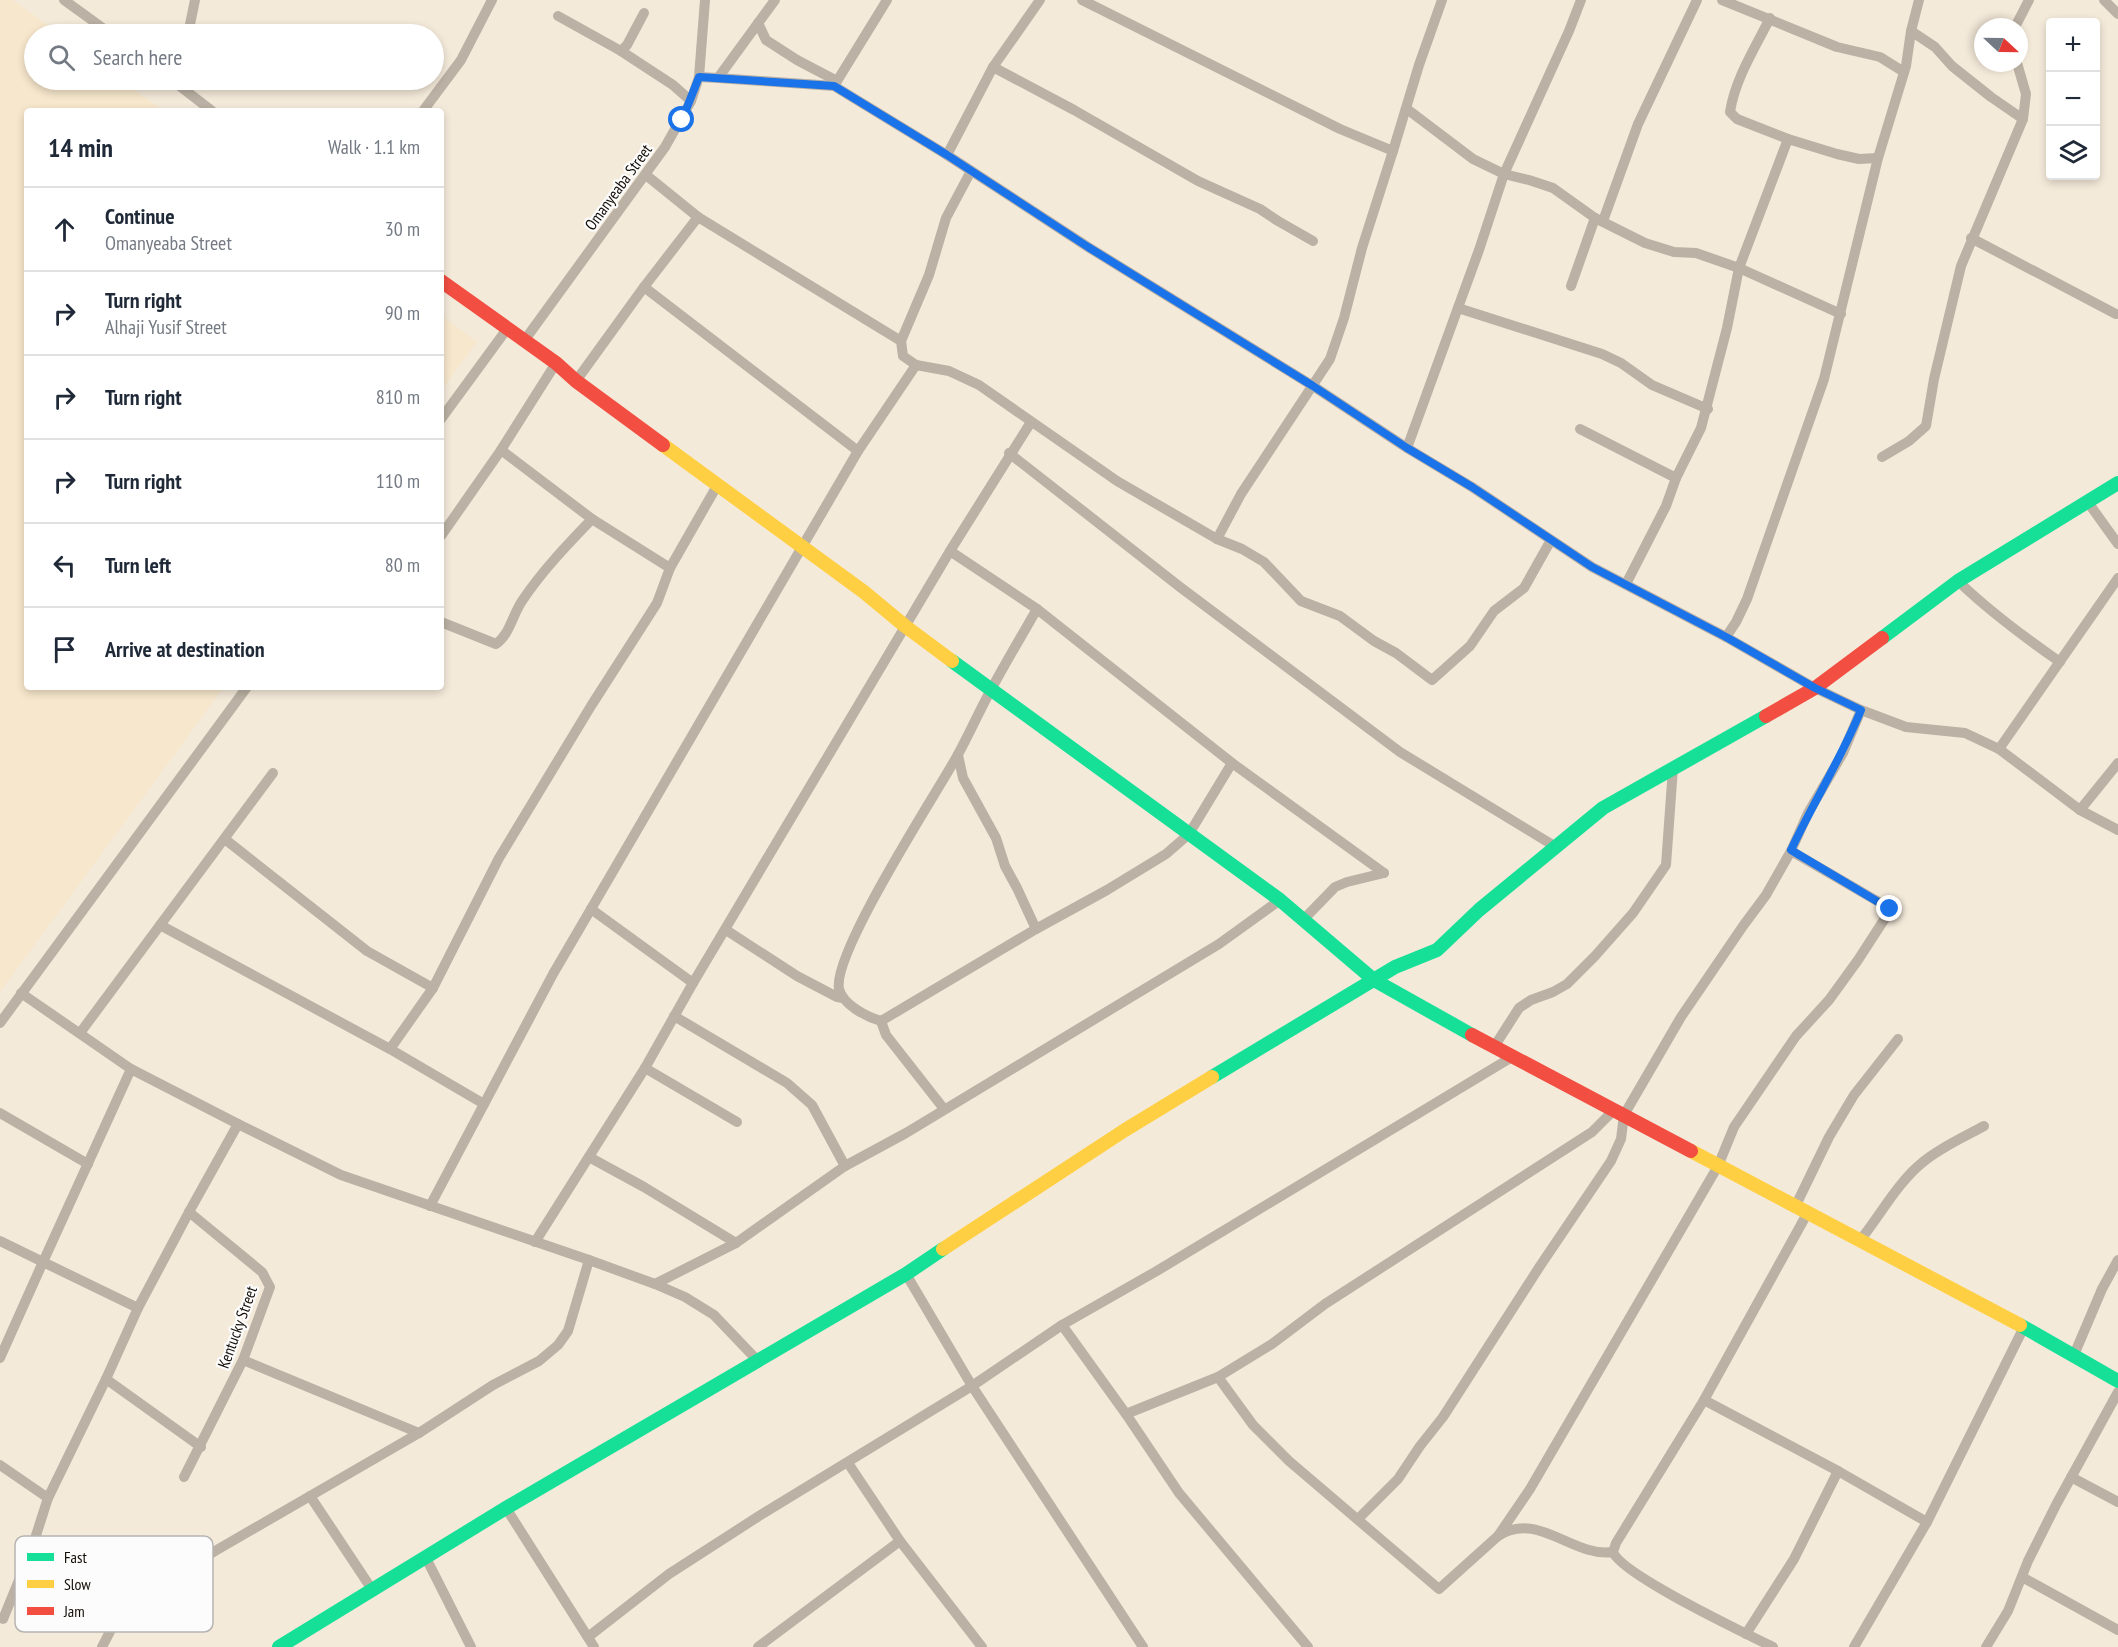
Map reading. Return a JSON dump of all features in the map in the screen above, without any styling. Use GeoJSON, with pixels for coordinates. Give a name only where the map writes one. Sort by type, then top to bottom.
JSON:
{"type":"FeatureCollection","features":[{"type":"Feature","properties":{"kind":"street"},"geometry":{"type":"LineString","coordinates":[[64,0],[97,24]]}},
{"type":"Feature","properties":{"kind":"street"},"geometry":{"type":"LineString","coordinates":[[190,24],[195,0]]}},
{"type":"Feature","properties":{"kind":"street"},"geometry":{"type":"LineString","coordinates":[[444,83],[461,60],[492,0]]}},
{"type":"Feature","properties":{"kind":"street"},"geometry":{"type":"LineString","coordinates":[[718,78],[775,0]]}},
{"type":"Feature","properties":{"kind":"street"},"geometry":{"type":"LineString","coordinates":[[836,84],[887,0]]}},
{"type":"Feature","properties":{"kind":"street"},"geometry":{"type":"LineString","coordinates":[[947,155],[993,67],[1040,0]]}},
{"type":"Feature","properties":{"kind":"street"},"geometry":{"type":"LineString","coordinates":[[1082,0],[1340,129],[1394,151]]}},
{"type":"Feature","properties":{"kind":"street"},"geometry":{"type":"LineString","coordinates":[[1217,539],[1240,494],[1330,359],[1362,248],[1442,0]]}},
{"type":"Feature","properties":{"kind":"street"},"geometry":{"type":"LineString","coordinates":[[1407,448],[1504,174],[1581,0]]}},
{"type":"Feature","properties":{"kind":"street"},"geometry":{"type":"LineString","coordinates":[[1571,286],[1638,124],[1696,0]]}},
{"type":"Feature","properties":{"kind":"street"},"geometry":{"type":"LineString","coordinates":[[1722,0],[1838,47],[1880,57],[1905,72]]}},
{"type":"Feature","properties":{"kind":"street"},"geometry":{"type":"LineString","coordinates":[[1726,637],[1747,599],[1824,380],[1878,158],[1905,72],[1911,31],[1919,0]]}},
{"type":"Feature","properties":{"kind":"street"},"geometry":{"type":"LineString","coordinates":[[2020,18],[2029,0]]}},
{"type":"Feature","properties":{"kind":"street"},"geometry":{"type":"LineString","coordinates":[[2104,0],[2118,14]]}},
{"type":"Feature","properties":{"kind":"street","name":"Omanyeaba Street"},"geometry":{"type":"LineString","coordinates":[[524,341],[646,175],[691,101],[699,77],[704,1]]}},
{"type":"Feature","properties":{"kind":"street"},"geometry":{"type":"LineString","coordinates":[[621,51],[627,45],[644,13]]}},
{"type":"Feature","properties":{"kind":"street"},"geometry":{"type":"LineString","coordinates":[[558,16],[621,51],[673,85],[691,101]]}},
{"type":"Feature","properties":{"kind":"street"},"geometry":{"type":"LineString","coordinates":[[1770,18],[1739,81],[1730,112],[1737,119],[1788,139],[1849,157],[1878,158]]}},
{"type":"Feature","properties":{"kind":"street"},"geometry":{"type":"LineString","coordinates":[[758,23],[766,40],[1098,253],[1472,487],[1592,567],[1726,637],[1815,688],[1861,710],[1906,727],[1965,733],[2000,749],[2080,810],[2118,830]]}},
{"type":"Feature","properties":{"kind":"street"},"geometry":{"type":"LineString","coordinates":[[1911,31],[1935,47],[1952,66],[1991,97],[2023,119]]}},
{"type":"Feature","properties":{"kind":"street"},"geometry":{"type":"LineString","coordinates":[[993,67],[1208,186],[1260,208],[1313,241]]}},
{"type":"Feature","properties":{"kind":"street"},"geometry":{"type":"LineString","coordinates":[[1882,457],[1909,441],[1926,426],[1960,266],[2023,119],[2026,94],[2020,72]]}},
{"type":"Feature","properties":{"kind":"street"},"geometry":{"type":"LineString","coordinates":[[699,77],[836,84]]}},
{"type":"Feature","properties":{"kind":"street"},"geometry":{"type":"LineString","coordinates":[[188,90],[208,108]]}},
{"type":"Feature","properties":{"kind":"street"},"geometry":{"type":"LineString","coordinates":[[425,108],[439,90]]}},
{"type":"Feature","properties":{"kind":"street"},"geometry":{"type":"LineString","coordinates":[[1407,109],[1473,159],[1504,174],[1553,188],[1599,220],[1661,249],[1696,253],[1739,268],[1841,314]]}},
{"type":"Feature","properties":{"kind":"street"},"geometry":{"type":"LineString","coordinates":[[1626,584],[1666,506],[1676,478],[1701,428],[1727,328],[1739,268],[1788,139]]}},
{"type":"Feature","properties":{"kind":"street"},"geometry":{"type":"LineString","coordinates":[[971,171],[946,218],[929,275],[901,341],[903,356],[916,365],[949,371],[979,385],[1117,481],[1217,539],[1242,549],[1264,562],[1301,601],[1340,616],[1432,680],[1470,646],[1494,611],[1524,588],[1551,540]]}},
{"type":"Feature","properties":{"kind":"street"},"geometry":{"type":"LineString","coordinates":[[646,175],[698,217],[901,341]]}},
{"type":"Feature","properties":{"kind":"street"},"geometry":{"type":"LineString","coordinates":[[576,381],[698,217]]}},
{"type":"Feature","properties":{"kind":"street"},"geometry":{"type":"LineString","coordinates":[[1971,238],[2116,314]]}},
{"type":"Feature","properties":{"kind":"street"},"geometry":{"type":"LineString","coordinates":[[444,283],[556,363],[576,381],[864,592],[905,626],[1281,900],[1374,980],[1512,1057],[1861,1239],[2024,1327],[2118,1381]]}},
{"type":"Feature","properties":{"kind":"street"},"geometry":{"type":"LineString","coordinates":[[644,287],[858,451]]}},
{"type":"Feature","properties":{"kind":"street"},"geometry":{"type":"LineString","coordinates":[[1458,308],[1602,354],[1622,363],[1652,385],[1707,409]]}},
{"type":"Feature","properties":{"kind":"street"},"geometry":{"type":"LineString","coordinates":[[444,415],[507,329]]}},
{"type":"Feature","properties":{"kind":"street"},"geometry":{"type":"LineString","coordinates":[[444,532],[501,450],[556,363]]}},
{"type":"Feature","properties":{"kind":"street"},"geometry":{"type":"LineString","coordinates":[[430,1206],[591,909],[858,451],[916,365]]}},
{"type":"Feature","properties":{"kind":"street"},"geometry":{"type":"LineString","coordinates":[[535,1242],[645,1068],[905,626],[1031,422]]}},
{"type":"Feature","properties":{"kind":"street"},"geometry":{"type":"LineString","coordinates":[[1580,429],[1676,478]]}},
{"type":"Feature","properties":{"kind":"street"},"geometry":{"type":"LineString","coordinates":[[501,450],[592,519],[670,568]]}},
{"type":"Feature","properties":{"kind":"street"},"geometry":{"type":"LineString","coordinates":[[1010,453],[1180,587],[1400,752],[1556,847]]}},
{"type":"Feature","properties":{"kind":"street"},"geometry":{"type":"LineString","coordinates":[[279,1647],[507,1508],[906,1274],[1125,1130],[1395,967],[1437,950],[1479,910],[1603,808],[1815,688],[1958,581],[2118,483]]}},
{"type":"Feature","properties":{"kind":"street"},"geometry":{"type":"LineString","coordinates":[[390,1049],[433,988],[499,858],[591,706],[657,603],[670,568],[718,484]]}},
{"type":"Feature","properties":{"kind":"street"},"geometry":{"type":"LineString","coordinates":[[2087,501],[2118,544]]}},
{"type":"Feature","properties":{"kind":"street"},"geometry":{"type":"LineString","coordinates":[[444,623],[496,644],[504,638],[520,604],[550,562],[592,519]]}},
{"type":"Feature","properties":{"kind":"street"},"geometry":{"type":"LineString","coordinates":[[950,551],[1037,609],[1232,763],[1384,873],[1335,887],[1304,919]]}},
{"type":"Feature","properties":{"kind":"street"},"geometry":{"type":"LineString","coordinates":[[2000,749],[2118,578]]}},
{"type":"Feature","properties":{"kind":"street"},"geometry":{"type":"LineString","coordinates":[[1958,581],[2016,631],[2060,662]]}},
{"type":"Feature","properties":{"kind":"street"},"geometry":{"type":"LineString","coordinates":[[843,998],[839,990],[843,960],[859,926],[958,755],[991,689],[1037,609]]}},
{"type":"Feature","properties":{"kind":"street"},"geometry":{"type":"LineString","coordinates":[[0,1023],[245,690]]}},
{"type":"Feature","properties":{"kind":"street"},"geometry":{"type":"LineString","coordinates":[[1126,1414],[1218,1377],[1272,1344],[1325,1304],[1619,1113],[1681,1017],[1766,895],[1808,813],[1843,753],[1861,710]]}},
{"type":"Feature","properties":{"kind":"street"},"geometry":{"type":"LineString","coordinates":[[958,755],[963,778],[996,838],[1005,866],[1022,896],[1036,929]]}},
{"type":"Feature","properties":{"kind":"street"},"geometry":{"type":"LineString","coordinates":[[881,1022],[1036,929],[1107,890],[1174,848],[1189,834],[1232,763]]}},
{"type":"Feature","properties":{"kind":"street"},"geometry":{"type":"LineString","coordinates":[[2080,810],[2118,764]]}},
{"type":"Feature","properties":{"kind":"street"},"geometry":{"type":"LineString","coordinates":[[1494,1047],[1519,1008],[1567,984],[1595,956],[1633,913],[1666,865],[1673,768]]}},
{"type":"Feature","properties":{"kind":"street"},"geometry":{"type":"LineString","coordinates":[[80,1033],[273,774]]}},
{"type":"Feature","properties":{"kind":"street"},"geometry":{"type":"LineString","coordinates":[[225,840],[367,951],[433,988]]}},
{"type":"Feature","properties":{"kind":"street"},"geometry":{"type":"LineString","coordinates":[[1498,1536],[1530,1489],[1718,1166],[1734,1127],[1796,1036],[1829,1000],[1858,960],[1890,909],[1791,850]]}},
{"type":"Feature","properties":{"kind":"street"},"geometry":{"type":"LineString","coordinates":[[656,1284],[736,1243],[864,1154],[906,1133],[1219,944],[1281,900]]}},
{"type":"Feature","properties":{"kind":"street"},"geometry":{"type":"LineString","coordinates":[[591,909],[693,983]]}},
{"type":"Feature","properties":{"kind":"street"},"geometry":{"type":"LineString","coordinates":[[160,925],[390,1049],[484,1104]]}},
{"type":"Feature","properties":{"kind":"street"},"geometry":{"type":"LineString","coordinates":[[726,930],[796,976],[843,998],[881,1022],[886,1035],[944,1109]]}},
{"type":"Feature","properties":{"kind":"street"},"geometry":{"type":"LineString","coordinates":[[21,993],[131,1069],[341,1175],[589,1260],[685,1297],[714,1316],[757,1360]]}},
{"type":"Feature","properties":{"kind":"street"},"geometry":{"type":"LineString","coordinates":[[674,1016],[787,1083],[812,1105],[845,1166]]}},
{"type":"Feature","properties":{"kind":"street"},"geometry":{"type":"LineString","coordinates":[[1613,1552],[1616,1543],[1704,1400],[1802,1208],[1829,1137],[1854,1095],[1898,1039]]}},
{"type":"Feature","properties":{"kind":"street"},"geometry":{"type":"LineString","coordinates":[[507,1508],[591,1642],[669,1575],[759,1516],[972,1386],[1062,1325],[1155,1272],[1512,1057]]}},
{"type":"Feature","properties":{"kind":"street"},"geometry":{"type":"LineString","coordinates":[[645,1068],[737,1122]]}},
{"type":"Feature","properties":{"kind":"street"},"geometry":{"type":"LineString","coordinates":[[0,1359],[131,1069]]}},
{"type":"Feature","properties":{"kind":"street"},"geometry":{"type":"LineString","coordinates":[[0,1113],[88,1164]]}},
{"type":"Feature","properties":{"kind":"street"},"geometry":{"type":"LineString","coordinates":[[1358,1519],[1398,1479],[1443,1417],[1611,1161],[1621,1139],[1619,1113]]}},
{"type":"Feature","properties":{"kind":"street"},"geometry":{"type":"LineString","coordinates":[[36,1536],[48,1498],[138,1308],[238,1124]]}},
{"type":"Feature","properties":{"kind":"street"},"geometry":{"type":"LineString","coordinates":[[1861,1239],[1906,1179],[1921,1163],[1984,1126]]}},
{"type":"Feature","properties":{"kind":"street"},"geometry":{"type":"LineString","coordinates":[[589,1157],[644,1187],[736,1243]]}},
{"type":"Feature","properties":{"kind":"street","name":"Kentucky Street"},"geometry":{"type":"LineString","coordinates":[[184,1478],[243,1360],[270,1287],[262,1272],[189,1212]]}},
{"type":"Feature","properties":{"kind":"street"},"geometry":{"type":"LineString","coordinates":[[0,1241],[138,1308]]}},
{"type":"Feature","properties":{"kind":"street"},"geometry":{"type":"LineString","coordinates":[[213,1554],[419,1433],[493,1385],[539,1361],[558,1344],[570,1324],[589,1260]]}},
{"type":"Feature","properties":{"kind":"street"},"geometry":{"type":"LineString","coordinates":[[2074,1355],[2102,1289],[2118,1260]]}},
{"type":"Feature","properties":{"kind":"street"},"geometry":{"type":"LineString","coordinates":[[906,1274],[972,1386],[1143,1647]]}},
{"type":"Feature","properties":{"kind":"street"},"geometry":{"type":"LineString","coordinates":[[1062,1325],[1179,1493],[1308,1647]]}},
{"type":"Feature","properties":{"kind":"street"},"geometry":{"type":"LineString","coordinates":[[1854,1647],[1927,1522],[2024,1327]]}},
{"type":"Feature","properties":{"kind":"street"},"geometry":{"type":"LineString","coordinates":[[243,1360],[419,1433]]}},
{"type":"Feature","properties":{"kind":"street"},"geometry":{"type":"LineString","coordinates":[[1218,1377],[1253,1425],[1289,1461],[1439,1589],[1498,1536],[1508,1530],[1537,1529],[1591,1552],[1613,1552]]}},
{"type":"Feature","properties":{"kind":"street"},"geometry":{"type":"LineString","coordinates":[[106,1379],[201,1447]]}},
{"type":"Feature","properties":{"kind":"street"},"geometry":{"type":"LineString","coordinates":[[1986,1647],[2008,1611],[2038,1539],[2118,1392]]}},
{"type":"Feature","properties":{"kind":"street"},"geometry":{"type":"LineString","coordinates":[[1704,1400],[1838,1470],[1927,1522]]}},
{"type":"Feature","properties":{"kind":"street"},"geometry":{"type":"LineString","coordinates":[[848,1463],[900,1541],[982,1647]]}},
{"type":"Feature","properties":{"kind":"street"},"geometry":{"type":"LineString","coordinates":[[0,1466],[48,1498]]}},
{"type":"Feature","properties":{"kind":"street"},"geometry":{"type":"LineString","coordinates":[[1746,1634],[1794,1559],[1838,1470]]}},
{"type":"Feature","properties":{"kind":"street"},"geometry":{"type":"LineString","coordinates":[[2072,1477],[2118,1502]]}},
{"type":"Feature","properties":{"kind":"street"},"geometry":{"type":"LineString","coordinates":[[310,1496],[373,1591]]}},
{"type":"Feature","properties":{"kind":"street"},"geometry":{"type":"LineString","coordinates":[[758,1647],[900,1541]]}},
{"type":"Feature","properties":{"kind":"street"},"geometry":{"type":"LineString","coordinates":[[1613,1552],[1618,1560],[1647,1581],[1773,1647]]}},
{"type":"Feature","properties":{"kind":"street"},"geometry":{"type":"LineString","coordinates":[[426,1558],[471,1647]]}},
{"type":"Feature","properties":{"kind":"street"},"geometry":{"type":"LineString","coordinates":[[2022,1577],[2118,1630]]}},
{"type":"Feature","properties":{"kind":"street"},"geometry":{"type":"LineString","coordinates":[[3,1619],[15,1590]]}},
{"type":"Feature","properties":{"kind":"street"},"geometry":{"type":"LineString","coordinates":[[102,1647],[110,1632]]}},
{"type":"Feature","properties":{"kind":"shaded area"},"geometry":{"type":"Polygon","coordinates":[[[0,0],[13,0],[46,24],[24,24],[24,90],[135,90],[160,108],[24,108],[24,690],[222,690],[0,992],[0,0]]]}},
{"type":"Feature","properties":{"kind":"shaded area"},"geometry":{"type":"Polygon","coordinates":[[[444,317],[477,342],[444,387],[444,317]]]}},
{"type":"Feature","properties":{"kind":"traffic: fast"},"geometry":{"type":"LineString","coordinates":[[1882,638],[1958,581],[2118,483]]}},
{"type":"Feature","properties":{"kind":"traffic: fast"},"geometry":{"type":"LineString","coordinates":[[952,661],[1280,900],[1374,980],[1472,1035]]}},
{"type":"Feature","properties":{"kind":"traffic: fast"},"geometry":{"type":"LineString","coordinates":[[1212,1077],[1395,967],[1437,950],[1479,910],[1603,808],[1766,716]]}},
{"type":"Feature","properties":{"kind":"traffic: fast"},"geometry":{"type":"LineString","coordinates":[[279,1647],[506,1508],[906,1274],[943,1249]]}},
{"type":"Feature","properties":{"kind":"traffic: fast"},"geometry":{"type":"LineString","coordinates":[[2020,1325],[2118,1381]]}},
{"type":"Feature","properties":{"kind":"traffic: slow"},"geometry":{"type":"LineString","coordinates":[[663,445],[864,592],[952,661]]}},
{"type":"Feature","properties":{"kind":"traffic: slow"},"geometry":{"type":"LineString","coordinates":[[943,1249],[1125,1130],[1212,1077]]}},
{"type":"Feature","properties":{"kind":"traffic: slow"},"geometry":{"type":"LineString","coordinates":[[1691,1151],[2020,1325]]}},
{"type":"Feature","properties":{"kind":"traffic: jam"},"geometry":{"type":"LineString","coordinates":[[444,283],[556,363],[576,381],[663,445]]}},
{"type":"Feature","properties":{"kind":"traffic: jam"},"geometry":{"type":"LineString","coordinates":[[1766,716],[1815,688],[1882,638]]}},
{"type":"Feature","properties":{"kind":"traffic: jam"},"geometry":{"type":"LineString","coordinates":[[1472,1035],[1691,1151]]}},
{"type":"Feature","properties":{"kind":"route"},"geometry":{"type":"LineString","coordinates":[[682,120],[699,77],[834,86],[1313,386],[1407,448],[1472,487],[1592,567],[1726,637],[1815,688],[1861,710],[1848,743],[1808,813],[1791,850],[1890,909]]}}]}
